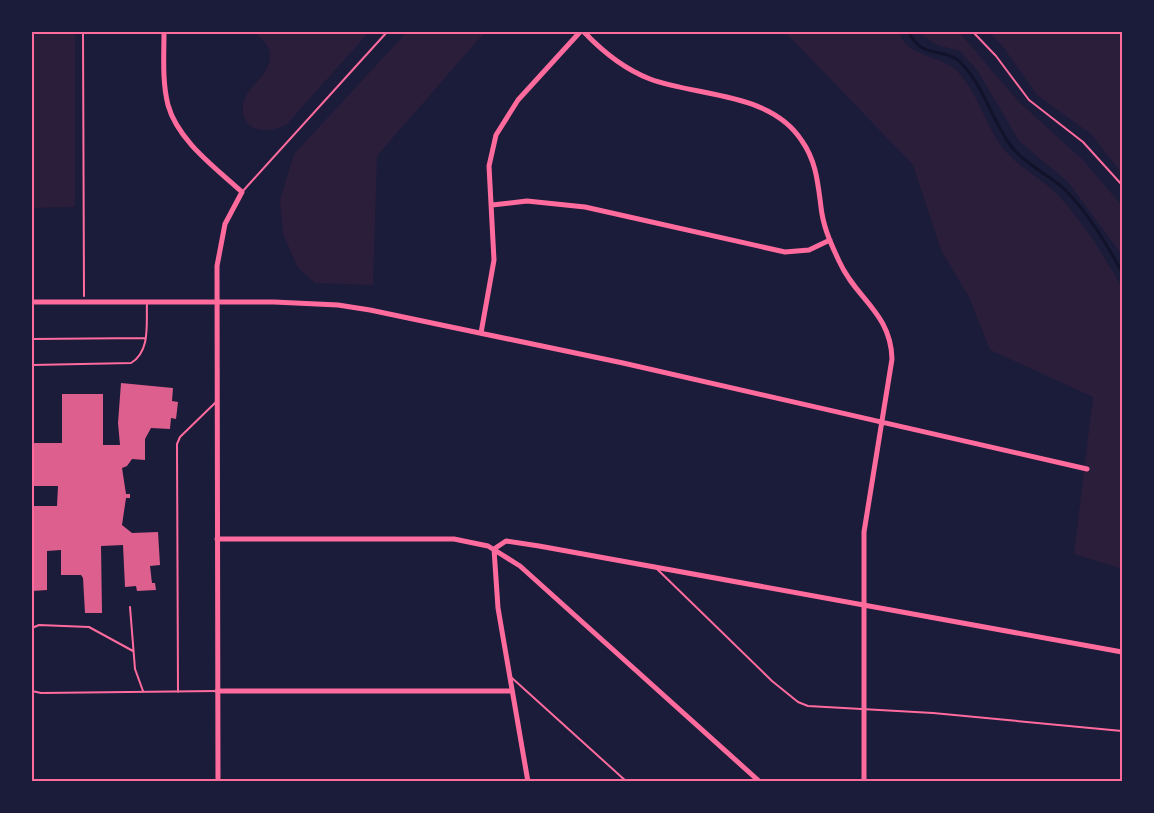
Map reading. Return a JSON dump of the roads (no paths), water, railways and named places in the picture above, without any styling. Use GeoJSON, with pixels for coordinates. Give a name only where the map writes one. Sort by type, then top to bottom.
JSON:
{"type":"FeatureCollection","features":[{"type":"Feature","properties":{"kind":"street"},"geometry":{"type":"LineString","coordinates":[[164,32],[166,94],[174,119],[200,153],[242,192],[225,224],[220,244],[216,302],[218,782]]}},
{"type":"Feature","properties":{"kind":"street"},"geometry":{"type":"LineString","coordinates":[[481,333],[494,260],[491,152],[503,120],[582,32],[614,60],[650,79],[750,104],[769,111],[790,126],[801,138],[816,168],[822,215],[830,240],[846,274],[882,319],[888,330],[892,359],[864,532],[864,782]]}},
{"type":"Feature","properties":{"kind":"street"},"geometry":{"type":"LineString","coordinates":[[492,205],[527,201],[585,207],[785,252],[809,250],[830,240]]}},
{"type":"Feature","properties":{"kind":"street"},"geometry":{"type":"LineString","coordinates":[[32,302],[216,302],[338,305],[481,333],[1087,469]]}},
{"type":"Feature","properties":{"kind":"street"},"geometry":{"type":"LineString","coordinates":[[217,539],[454,539],[494,549],[520,566],[760,782]]}},
{"type":"Feature","properties":{"kind":"street"},"geometry":{"type":"LineString","coordinates":[[494,549],[506,541],[1122,652]]}},
{"type":"Feature","properties":{"kind":"street"},"geometry":{"type":"LineString","coordinates":[[494,549],[495,585],[528,782]]}},
{"type":"Feature","properties":{"kind":"street"},"geometry":{"type":"LineString","coordinates":[[217,691],[512,691]]}},
{"type":"Feature","properties":{"kind":"lane"},"geometry":{"type":"LineString","coordinates":[[242,192],[387,32]]}},
{"type":"Feature","properties":{"kind":"lane"},"geometry":{"type":"LineString","coordinates":[[32,365],[124,364],[138,359],[146,338],[147,302]]}},
{"type":"Feature","properties":{"kind":"lane"},"geometry":{"type":"LineString","coordinates":[[32,339],[146,338]]}},
{"type":"Feature","properties":{"kind":"lane"},"geometry":{"type":"LineString","coordinates":[[178,692],[177,444],[180,437],[217,401]]}},
{"type":"Feature","properties":{"kind":"lane"},"geometry":{"type":"LineString","coordinates":[[654,566],[772,681],[798,702],[814,707],[943,714],[1122,731]]}},
{"type":"Feature","properties":{"kind":"lane"},"geometry":{"type":"LineString","coordinates":[[130,607],[135,669],[143,691]]}},
{"type":"Feature","properties":{"kind":"lane"},"geometry":{"type":"LineString","coordinates":[[32,628],[39,625],[89,627],[133,651]]}},
{"type":"Feature","properties":{"kind":"lane"},"geometry":{"type":"LineString","coordinates":[[509,676],[627,782]]}},
{"type":"Feature","properties":{"kind":"lane"},"geometry":{"type":"LineString","coordinates":[[32,691],[41,693],[217,691]]}},
{"type":"Feature","properties":{"kind":"waterway"},"geometry":{"type":"LineString","coordinates":[[909,32],[914,40],[926,50],[952,56],[967,69],[1011,146],[1061,186],[1079,205],[1122,272]]}}]}
